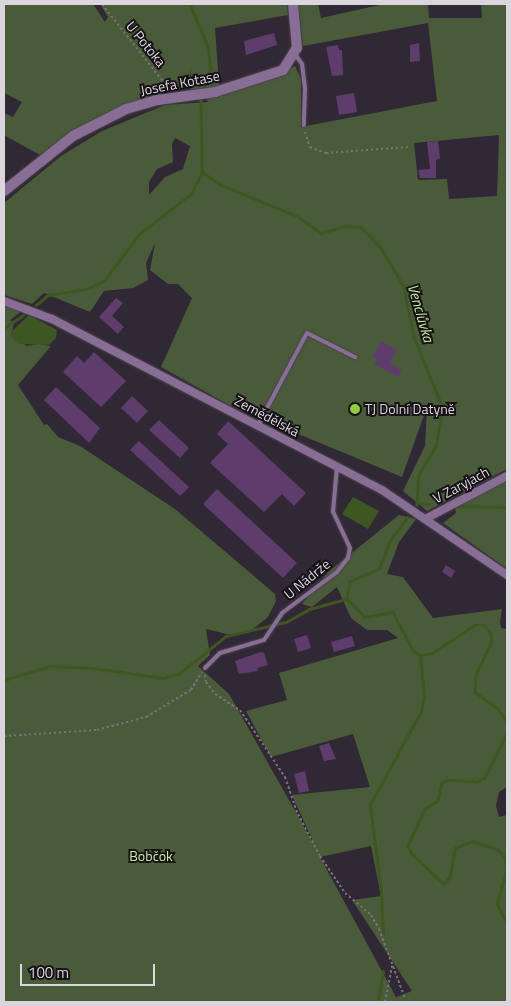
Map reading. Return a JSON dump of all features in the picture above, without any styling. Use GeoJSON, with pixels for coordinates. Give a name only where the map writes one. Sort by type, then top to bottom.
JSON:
{"type":"FeatureCollection","features":[{"type":"Feature","properties":{"kind":"street"},"geometry":{"type":"LineString","coordinates":[[294,4],[295,54]]}},
{"type":"Feature","properties":{"kind":"street","name":"Josefa Kotase"},"geometry":{"type":"LineString","coordinates":[[4,190],[97,122],[126,109],[175,97],[215,92],[270,76],[283,70],[295,54]]}},
{"type":"Feature","properties":{"kind":"street","name":"Zemědělská"},"geometry":{"type":"LineString","coordinates":[[4,301],[52,319],[336,467],[427,518],[507,575]]}},
{"type":"Feature","properties":{"kind":"street","name":"V Zaryjach"},"geometry":{"type":"LineString","coordinates":[[427,518],[507,476]]}},
{"type":"Feature","properties":{"kind":"lane"},"geometry":{"type":"LineString","coordinates":[[295,54],[302,64],[305,89],[304,125]]}},
{"type":"Feature","properties":{"kind":"lane"},"geometry":{"type":"LineString","coordinates":[[258,425],[307,334],[355,358]]}},
{"type":"Feature","properties":{"kind":"lane","name":"U Nádrže"},"geometry":{"type":"LineString","coordinates":[[205,668],[220,653],[264,640],[270,633],[274,621],[336,572],[348,558],[350,548],[333,512],[336,467]]}},
{"type":"Feature","properties":{"kind":"path","name":"U Potoka"},"geometry":{"type":"LineString","coordinates":[[102,4],[175,97]]}},
{"type":"Feature","properties":{"kind":"path"},"geometry":{"type":"LineString","coordinates":[[304,125],[310,147],[326,153],[408,147]]}},
{"type":"Feature","properties":{"kind":"path"},"geometry":{"type":"LineString","coordinates":[[4,736],[96,730],[146,717],[191,690],[205,668]]}},
{"type":"Feature","properties":{"kind":"path"},"geometry":{"type":"LineString","coordinates":[[205,668],[206,682],[215,694],[240,710],[285,777],[298,814],[320,856],[345,893],[371,916],[405,998]]}},
{"type":"Feature","properties":{"kind":"path"},"geometry":{"type":"LineString","coordinates":[[385,1002],[392,966]]}},
{"type":"Feature","properties":{"kind":"green space"},"geometry":{"type":"Polygon","coordinates":[[[4,4],[93,4],[105,22],[108,17],[100,4],[287,4],[288,15],[215,28],[219,85],[210,89],[191,90],[191,68],[189,86],[127,104],[91,121],[40,155],[4,135],[4,113],[13,117],[22,102],[4,93],[4,4]]]}},
{"type":"Feature","properties":{"kind":"green space"},"geometry":{"type":"Polygon","coordinates":[[[298,4],[318,4],[321,18],[384,4],[428,4],[429,18],[482,18],[481,4],[507,4],[507,469],[427,511],[403,491],[425,446],[427,407],[402,477],[229,405],[161,367],[192,298],[178,284],[168,284],[150,270],[155,243],[146,263],[148,280],[133,288],[104,291],[90,312],[44,293],[32,304],[4,295],[4,203],[61,156],[102,131],[165,105],[208,102],[206,98],[274,76],[295,66],[301,79],[301,127],[437,101],[428,23],[303,46],[298,4]],[[499,135],[414,143],[418,180],[447,179],[449,199],[497,196],[499,135]],[[175,138],[172,144],[173,162],[157,169],[149,182],[149,195],[165,177],[183,169],[190,146],[175,138]]]}},
{"type":"Feature","properties":{"kind":"green space","name":"Bobčok"},"geometry":{"type":"Polygon","coordinates":[[[4,304],[22,311],[10,320],[14,323],[11,336],[27,346],[38,344],[51,346],[18,385],[44,425],[47,424],[58,437],[80,446],[175,509],[275,594],[276,601],[268,617],[248,633],[231,635],[206,629],[210,655],[198,666],[229,694],[316,848],[292,795],[370,787],[353,734],[271,757],[246,711],[287,700],[279,673],[398,638],[387,630],[367,630],[351,618],[337,587],[312,607],[302,604],[328,572],[399,515],[416,519],[399,542],[387,574],[403,577],[433,618],[502,609],[501,628],[507,629],[507,787],[499,792],[496,806],[499,817],[507,815],[507,1002],[4,1002],[4,304]],[[371,846],[320,857],[396,997],[412,991],[352,900],[381,896],[371,846]]]}},
{"type":"Feature","properties":{"kind":"green space"},"geometry":{"type":"Polygon","coordinates":[[[507,478],[507,569],[443,523],[456,513],[455,508],[464,499],[507,478]]]}},
{"type":"Feature","properties":{"kind":"shaded area"},"geometry":{"type":"Polygon","coordinates":[[[29,315],[57,330],[56,338],[49,345],[18,344],[11,336],[13,330],[29,315]]]}},
{"type":"Feature","properties":{"kind":"shaded area"},"geometry":{"type":"Polygon","coordinates":[[[353,497],[379,511],[368,529],[342,514],[353,497]]]}},
{"type":"Feature","properties":{"kind":"building"},"geometry":{"type":"Polygon","coordinates":[[[274,33],[277,45],[246,55],[244,41],[274,33]]]}},
{"type":"Feature","properties":{"kind":"building"},"geometry":{"type":"Polygon","coordinates":[[[419,43],[420,61],[410,62],[410,45],[419,43]]]}},
{"type":"Feature","properties":{"kind":"building"},"geometry":{"type":"Polygon","coordinates":[[[338,45],[339,50],[342,50],[343,75],[332,76],[326,47],[338,45]]]}},
{"type":"Feature","properties":{"kind":"building"},"geometry":{"type":"Polygon","coordinates":[[[354,93],[357,112],[339,115],[336,96],[354,93]]]}},
{"type":"Feature","properties":{"kind":"building"},"geometry":{"type":"Polygon","coordinates":[[[438,141],[440,158],[436,160],[436,178],[420,178],[418,170],[430,169],[427,142],[438,141]]]}},
{"type":"Feature","properties":{"kind":"building"},"geometry":{"type":"Polygon","coordinates":[[[116,298],[123,303],[112,316],[124,327],[118,334],[99,317],[116,298]]]}},
{"type":"Feature","properties":{"kind":"building"},"geometry":{"type":"Polygon","coordinates":[[[381,341],[397,350],[390,363],[402,370],[398,377],[374,364],[377,359],[372,357],[381,341]]]}},
{"type":"Feature","properties":{"kind":"building"},"geometry":{"type":"Polygon","coordinates":[[[94,352],[126,381],[101,407],[63,372],[77,356],[84,363],[94,352]]]}},
{"type":"Feature","properties":{"kind":"building"},"geometry":{"type":"Polygon","coordinates":[[[56,387],[100,428],[89,443],[44,400],[56,387]]]}},
{"type":"Feature","properties":{"kind":"building"},"geometry":{"type":"Polygon","coordinates":[[[132,396],[148,411],[137,423],[121,408],[132,396]]]}},
{"type":"Feature","properties":{"kind":"building"},"geometry":{"type":"Polygon","coordinates":[[[159,420],[189,448],[180,458],[149,430],[159,420]]]}},
{"type":"Feature","properties":{"kind":"building"},"geometry":{"type":"Polygon","coordinates":[[[228,421],[306,493],[294,506],[282,494],[264,512],[210,463],[228,444],[217,434],[228,421]]]}},
{"type":"Feature","properties":{"kind":"building"},"geometry":{"type":"Polygon","coordinates":[[[139,441],[189,487],[180,496],[130,450],[139,441]]]}},
{"type":"Feature","properties":{"kind":"building"},"geometry":{"type":"Polygon","coordinates":[[[217,489],[297,563],[283,578],[203,504],[217,489]]]}},
{"type":"Feature","properties":{"kind":"building"},"geometry":{"type":"Polygon","coordinates":[[[446,565],[455,571],[451,578],[442,572],[446,565]]]}},
{"type":"Feature","properties":{"kind":"building"},"geometry":{"type":"Polygon","coordinates":[[[307,635],[311,648],[298,652],[294,639],[307,635]]]}},
{"type":"Feature","properties":{"kind":"building"},"geometry":{"type":"Polygon","coordinates":[[[352,636],[355,646],[334,652],[331,642],[352,636]]]}},
{"type":"Feature","properties":{"kind":"building"},"geometry":{"type":"Polygon","coordinates":[[[260,652],[264,653],[268,665],[257,668],[258,671],[239,674],[235,661],[260,652]]]}},
{"type":"Feature","properties":{"kind":"building"},"geometry":{"type":"Polygon","coordinates":[[[329,743],[336,759],[324,761],[319,746],[329,743]]]}},
{"type":"Feature","properties":{"kind":"building"},"geometry":{"type":"Polygon","coordinates":[[[305,771],[309,791],[299,793],[294,774],[305,771]]]}},
{"type":"Feature","properties":{"kind":"waterway","name":"Venclůvka"},"geometry":{"type":"LineString","coordinates":[[190,4],[208,46],[211,69],[204,88]]}},
{"type":"Feature","properties":{"kind":"waterway","name":"Venclůvka"},"geometry":{"type":"LineString","coordinates":[[201,100],[202,172],[221,185],[297,216],[321,233],[345,226],[361,227],[382,249],[404,287],[414,337],[443,408],[436,446],[419,475],[417,505]]}},
{"type":"Feature","properties":{"kind":"waterway"},"geometry":{"type":"LineString","coordinates":[[36,305],[48,295],[86,289],[104,281],[139,234],[191,194],[202,172]]}},
{"type":"Feature","properties":{"kind":"waterway"},"geometry":{"type":"LineString","coordinates":[[4,328],[23,315]]}},
{"type":"Feature","properties":{"kind":"waterway"},"geometry":{"type":"LineString","coordinates":[[419,503],[429,504]]}},
{"type":"Feature","properties":{"kind":"waterway"},"geometry":{"type":"LineString","coordinates":[[457,506],[507,507]]}},
{"type":"Feature","properties":{"kind":"waterway","name":"Venclůvka"},"geometry":{"type":"LineString","coordinates":[[408,517],[390,542],[379,569],[350,582],[347,599],[365,617],[393,612],[413,650],[420,655],[432,653],[475,625],[484,625],[491,633],[492,641],[476,676],[475,692],[498,709],[507,721]]}},
{"type":"Feature","properties":{"kind":"waterway"},"geometry":{"type":"LineString","coordinates":[[4,680],[50,666],[93,668],[163,678],[180,673],[226,636],[286,622],[309,609],[346,599]]}},
{"type":"Feature","properties":{"kind":"waterway"},"geometry":{"type":"LineString","coordinates":[[383,934],[381,891],[370,805],[421,711],[424,697],[420,655]]}},
{"type":"Feature","properties":{"kind":"waterway","name":"Venclůvka"},"geometry":{"type":"LineString","coordinates":[[507,734],[485,778],[477,782],[448,780],[442,783],[438,801],[425,809],[408,846],[412,854],[444,884],[450,876],[455,848],[472,841],[497,849],[505,857],[507,869]]}},
{"type":"Feature","properties":{"kind":"waterway","name":"Venclůvka"},"geometry":{"type":"LineString","coordinates":[[507,870],[497,904],[507,922]]}},
{"type":"Feature","properties":{"kind":"waterway"},"geometry":{"type":"LineString","coordinates":[[378,1002],[383,971]]}},
{"type":"Feature","properties":{"kind":"place","name":"TJ Dolní Datyně"},"geometry":{"type":"Point","coordinates":[355,409]}}]}
